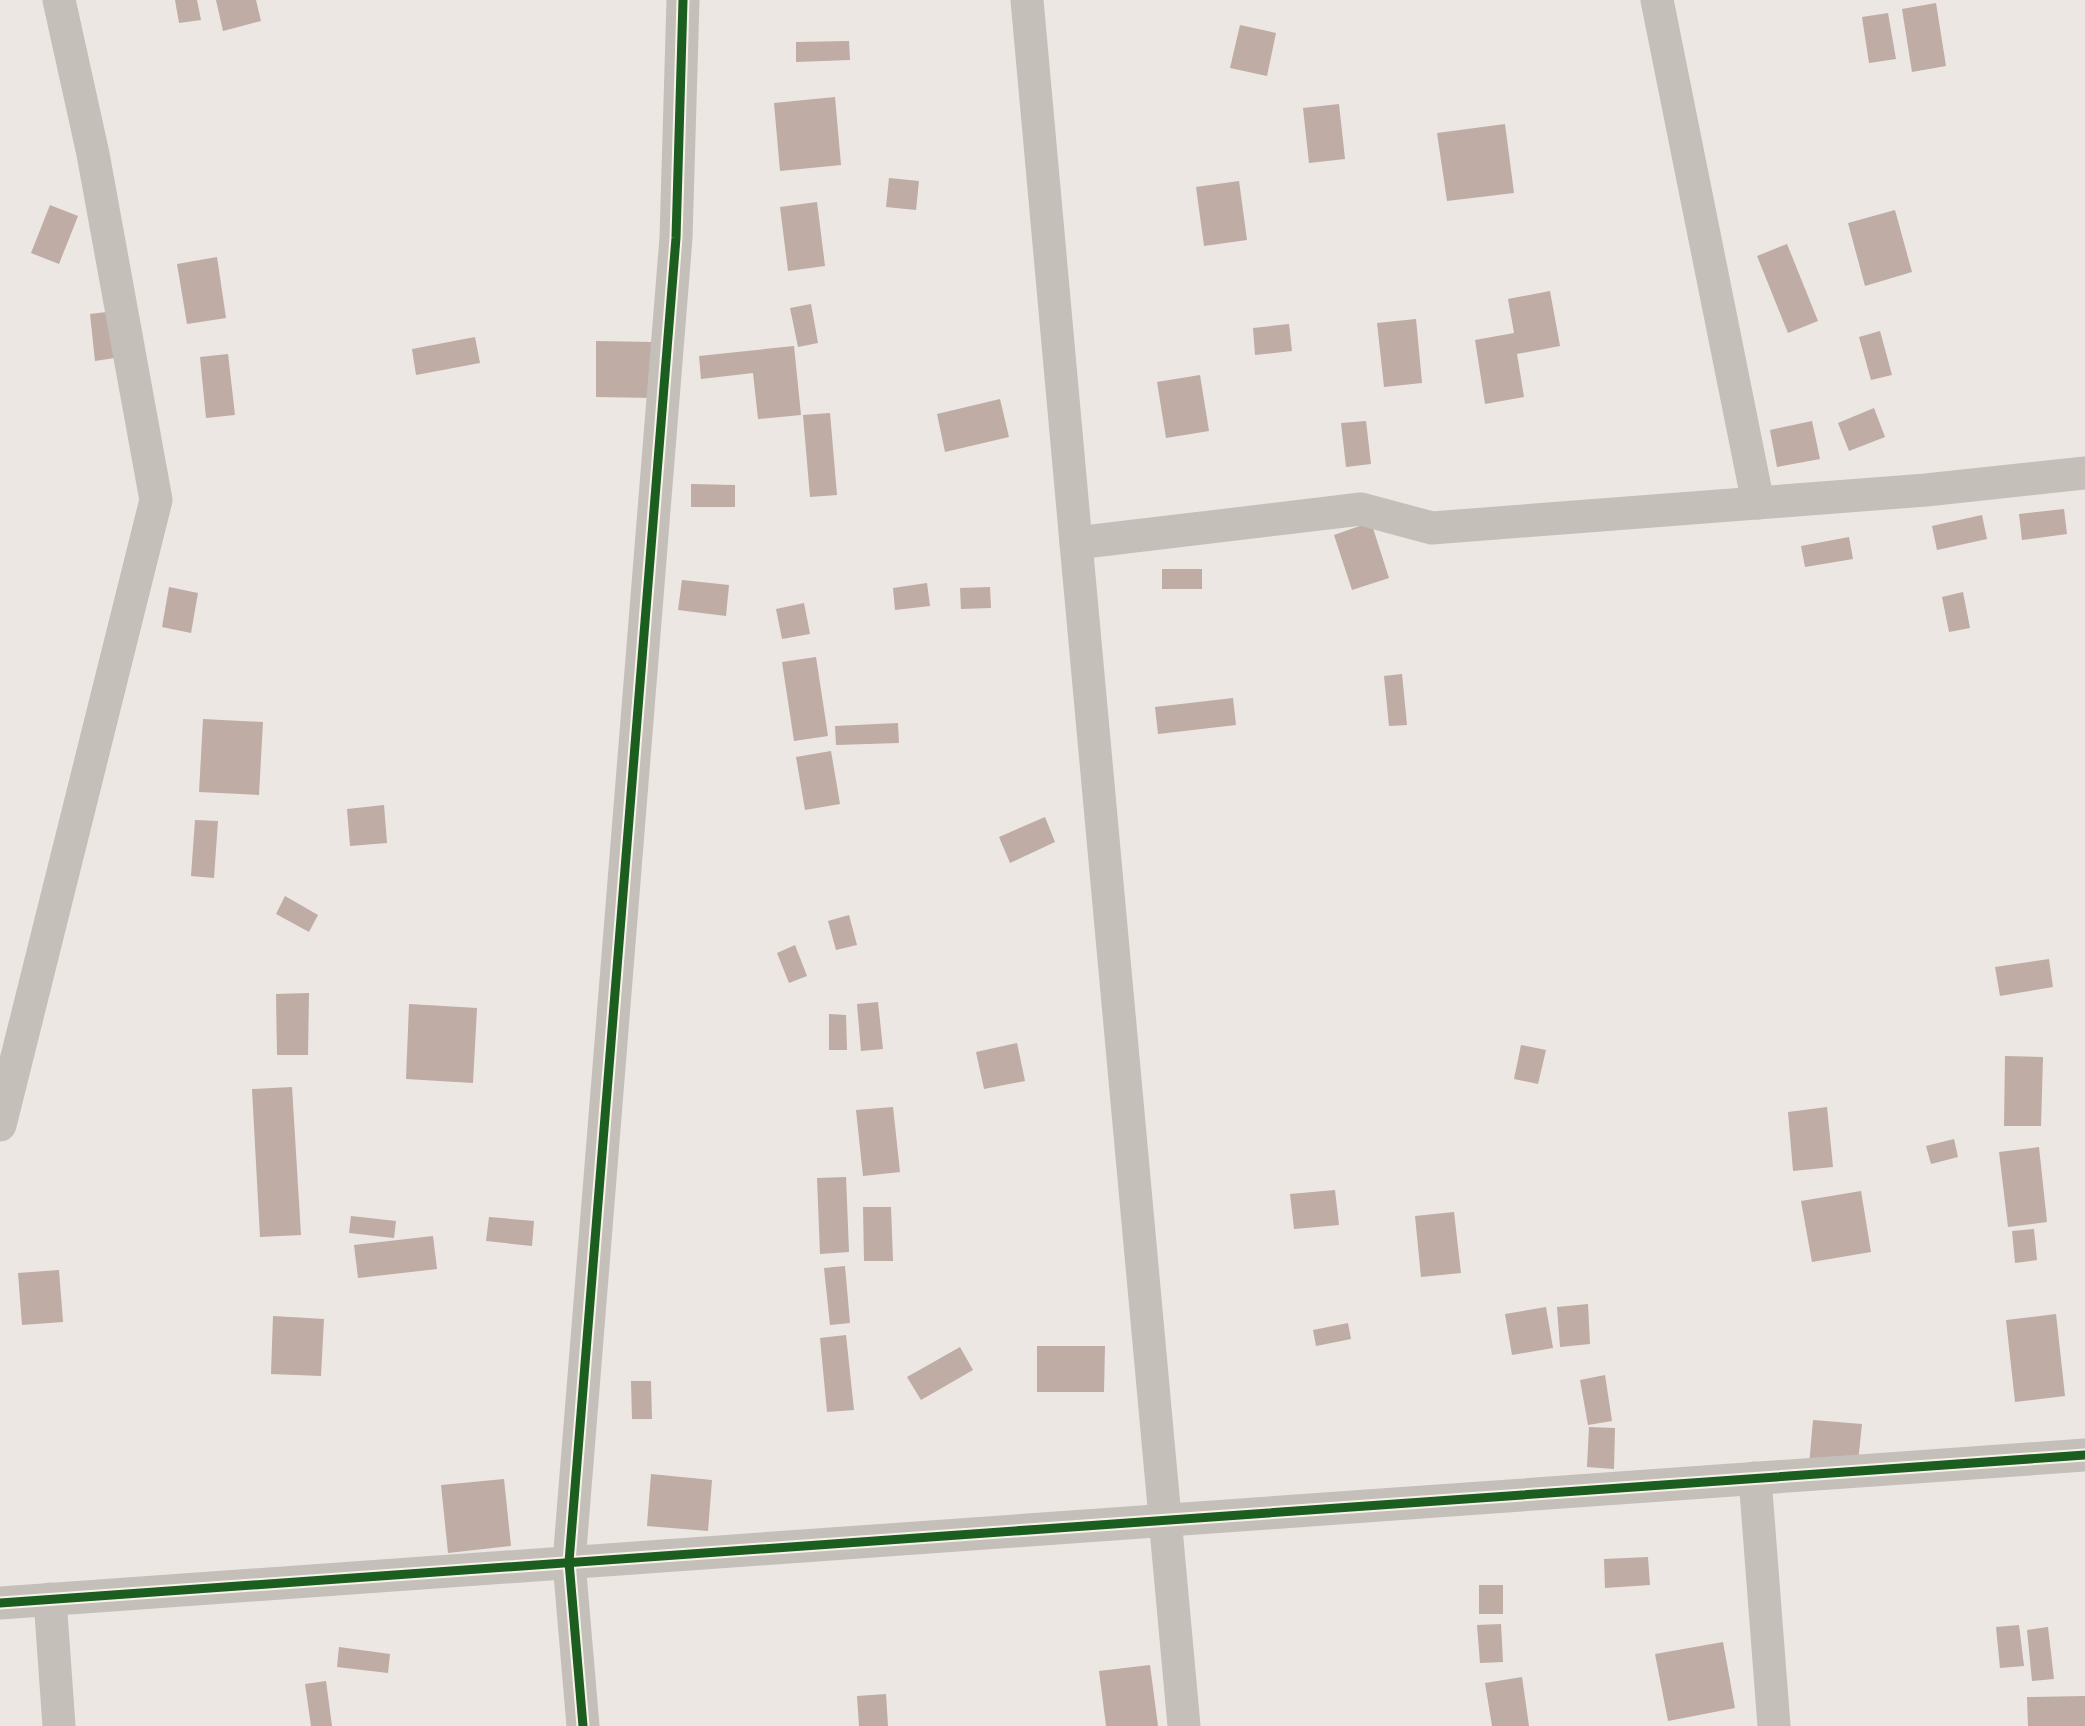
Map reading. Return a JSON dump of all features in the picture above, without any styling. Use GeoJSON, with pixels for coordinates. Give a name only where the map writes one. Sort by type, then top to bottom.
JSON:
{"type":"FeatureCollection","features":[{"type":"Feature","properties":{"kind":"street"},"geometry":{"type":"LineString","coordinates":[[0,1125],[156,500],[93,154],[59,0]]}},
{"type":"Feature","properties":{"kind":"street"},"geometry":{"type":"LineString","coordinates":[[583,1726],[569,1562],[676,238],[683,0]]}},
{"type":"Feature","properties":{"kind":"street"},"geometry":{"type":"LineString","coordinates":[[1027,0],[1184,1726]]}},
{"type":"Feature","properties":{"kind":"street"},"geometry":{"type":"LineString","coordinates":[[1657,0],[1758,503]]}},
{"type":"Feature","properties":{"kind":"street"},"geometry":{"type":"LineString","coordinates":[[1076,543],[1361,509],[1432,528],[1926,490],[2085,473]]}},
{"type":"Feature","properties":{"kind":"street"},"geometry":{"type":"LineString","coordinates":[[0,1603],[2085,1455]]}},
{"type":"Feature","properties":{"kind":"street"},"geometry":{"type":"LineString","coordinates":[[1755,1479],[1774,1726]]}},
{"type":"Feature","properties":{"kind":"street"},"geometry":{"type":"LineString","coordinates":[[50,1599],[59,1726]]}},
{"type":"Feature","properties":{"kind":"building"},"geometry":{"type":"Polygon","coordinates":[[[175,0],[197,0],[201,20],[179,23],[175,0]]]}},
{"type":"Feature","properties":{"kind":"building"},"geometry":{"type":"Polygon","coordinates":[[[216,0],[256,0],[261,21],[223,31],[216,0]]]}},
{"type":"Feature","properties":{"kind":"building"},"geometry":{"type":"Polygon","coordinates":[[[1936,3],[1946,66],[1912,72],[1902,9],[1936,3]]]}},
{"type":"Feature","properties":{"kind":"building"},"geometry":{"type":"Polygon","coordinates":[[[1888,13],[1896,59],[1869,63],[1862,17],[1888,13]]]}},
{"type":"Feature","properties":{"kind":"building"},"geometry":{"type":"Polygon","coordinates":[[[1240,25],[1276,33],[1267,76],[1230,68],[1240,25]]]}},
{"type":"Feature","properties":{"kind":"building"},"geometry":{"type":"Polygon","coordinates":[[[849,41],[850,60],[796,62],[796,42],[849,41]]]}},
{"type":"Feature","properties":{"kind":"building"},"geometry":{"type":"Polygon","coordinates":[[[835,97],[841,165],[780,171],[774,103],[835,97]]]}},
{"type":"Feature","properties":{"kind":"building"},"geometry":{"type":"Polygon","coordinates":[[[1339,104],[1345,159],[1309,163],[1303,108],[1339,104]]]}},
{"type":"Feature","properties":{"kind":"building"},"geometry":{"type":"Polygon","coordinates":[[[1505,124],[1514,193],[1447,201],[1437,133],[1505,124]]]}},
{"type":"Feature","properties":{"kind":"building"},"geometry":{"type":"Polygon","coordinates":[[[889,178],[919,181],[916,210],[886,207],[889,178]]]}},
{"type":"Feature","properties":{"kind":"building"},"geometry":{"type":"Polygon","coordinates":[[[1239,181],[1247,240],[1204,246],[1196,187],[1239,181]]]}},
{"type":"Feature","properties":{"kind":"building"},"geometry":{"type":"Polygon","coordinates":[[[817,202],[825,266],[788,271],[780,207],[817,202]]]}},
{"type":"Feature","properties":{"kind":"building"},"geometry":{"type":"Polygon","coordinates":[[[50,205],[78,216],[59,264],[31,253],[50,205]]]}},
{"type":"Feature","properties":{"kind":"building"},"geometry":{"type":"Polygon","coordinates":[[[1895,210],[1912,272],[1865,286],[1848,223],[1895,210]]]}},
{"type":"Feature","properties":{"kind":"building"},"geometry":{"type":"Polygon","coordinates":[[[1787,244],[1818,321],[1788,333],[1757,256],[1787,244]]]}},
{"type":"Feature","properties":{"kind":"building"},"geometry":{"type":"Polygon","coordinates":[[[217,257],[226,318],[187,324],[177,264],[217,257]]]}},
{"type":"Feature","properties":{"kind":"building"},"geometry":{"type":"Polygon","coordinates":[[[1550,291],[1560,346],[1517,354],[1524,397],[1485,404],[1475,340],[1514,333],[1508,299],[1550,291]]]}},
{"type":"Feature","properties":{"kind":"building"},"geometry":{"type":"Polygon","coordinates":[[[811,304],[818,343],[798,347],[790,308],[811,304]]]}},
{"type":"Feature","properties":{"kind":"building"},"geometry":{"type":"Polygon","coordinates":[[[115,311],[121,357],[95,361],[90,314],[115,311]]]}},
{"type":"Feature","properties":{"kind":"building"},"geometry":{"type":"Polygon","coordinates":[[[1416,319],[1422,383],[1384,387],[1377,323],[1416,319]]]}},
{"type":"Feature","properties":{"kind":"building"},"geometry":{"type":"Polygon","coordinates":[[[1289,324],[1292,351],[1255,355],[1253,328],[1289,324]]]}},
{"type":"Feature","properties":{"kind":"building"},"geometry":{"type":"Polygon","coordinates":[[[1880,331],[1892,375],[1871,380],[1859,337],[1880,331]]]}},
{"type":"Feature","properties":{"kind":"building"},"geometry":{"type":"Polygon","coordinates":[[[475,337],[480,363],[416,375],[412,349],[475,337]]]}},
{"type":"Feature","properties":{"kind":"building"},"geometry":{"type":"Polygon","coordinates":[[[596,341],[652,342],[652,398],[596,397],[596,341]]]}},
{"type":"Feature","properties":{"kind":"building"},"geometry":{"type":"Polygon","coordinates":[[[794,346],[801,415],[758,419],[753,373],[701,379],[699,356],[794,346]]]}},
{"type":"Feature","properties":{"kind":"building"},"geometry":{"type":"Polygon","coordinates":[[[228,354],[235,415],[206,418],[200,357],[228,354]]]}},
{"type":"Feature","properties":{"kind":"building"},"geometry":{"type":"Polygon","coordinates":[[[1200,375],[1209,431],[1166,438],[1157,382],[1200,375]]]}},
{"type":"Feature","properties":{"kind":"building"},"geometry":{"type":"Polygon","coordinates":[[[1000,399],[1009,437],[945,452],[937,414],[1000,399]]]}},
{"type":"Feature","properties":{"kind":"building"},"geometry":{"type":"Polygon","coordinates":[[[1874,408],[1885,437],[1849,451],[1838,423],[1874,408]]]}},
{"type":"Feature","properties":{"kind":"building"},"geometry":{"type":"Polygon","coordinates":[[[830,413],[837,495],[810,497],[803,415],[830,413]]]}},
{"type":"Feature","properties":{"kind":"building"},"geometry":{"type":"Polygon","coordinates":[[[1366,421],[1371,464],[1346,467],[1341,423],[1366,421]]]}},
{"type":"Feature","properties":{"kind":"building"},"geometry":{"type":"Polygon","coordinates":[[[1812,421],[1820,459],[1777,467],[1770,430],[1812,421]]]}},
{"type":"Feature","properties":{"kind":"building"},"geometry":{"type":"Polygon","coordinates":[[[691,484],[735,485],[735,507],[691,507],[691,484]]]}},
{"type":"Feature","properties":{"kind":"building"},"geometry":{"type":"Polygon","coordinates":[[[2064,509],[2067,534],[2022,540],[2019,514],[2064,509]]]}},
{"type":"Feature","properties":{"kind":"building"},"geometry":{"type":"Polygon","coordinates":[[[1982,515],[1987,539],[1937,550],[1932,526],[1982,515]]]}},
{"type":"Feature","properties":{"kind":"building"},"geometry":{"type":"Polygon","coordinates":[[[1371,522],[1389,578],[1352,590],[1334,535],[1371,522]]]}},
{"type":"Feature","properties":{"kind":"building"},"geometry":{"type":"Polygon","coordinates":[[[1849,537],[1853,559],[1805,567],[1801,546],[1849,537]]]}},
{"type":"Feature","properties":{"kind":"building"},"geometry":{"type":"Polygon","coordinates":[[[1162,569],[1202,569],[1202,589],[1162,589],[1162,569]]]}},
{"type":"Feature","properties":{"kind":"building"},"geometry":{"type":"Polygon","coordinates":[[[682,580],[729,585],[726,616],[678,610],[682,580]]]}},
{"type":"Feature","properties":{"kind":"building"},"geometry":{"type":"Polygon","coordinates":[[[927,583],[930,606],[895,610],[893,588],[927,583]]]}},
{"type":"Feature","properties":{"kind":"building"},"geometry":{"type":"Polygon","coordinates":[[[169,587],[198,593],[191,633],[162,627],[169,587]]]}},
{"type":"Feature","properties":{"kind":"building"},"geometry":{"type":"Polygon","coordinates":[[[990,587],[991,608],[961,609],[960,588],[990,587]]]}},
{"type":"Feature","properties":{"kind":"building"},"geometry":{"type":"Polygon","coordinates":[[[1963,592],[1970,628],[1949,632],[1942,597],[1963,592]]]}},
{"type":"Feature","properties":{"kind":"building"},"geometry":{"type":"Polygon","coordinates":[[[804,603],[810,634],[782,639],[776,609],[804,603]]]}},
{"type":"Feature","properties":{"kind":"building"},"geometry":{"type":"Polygon","coordinates":[[[816,657],[828,736],[794,741],[782,662],[816,657]]]}},
{"type":"Feature","properties":{"kind":"building"},"geometry":{"type":"Polygon","coordinates":[[[1402,674],[1407,725],[1389,726],[1384,676],[1402,674]]]}},
{"type":"Feature","properties":{"kind":"building"},"geometry":{"type":"Polygon","coordinates":[[[1233,698],[1236,725],[1158,734],[1155,707],[1233,698]]]}},
{"type":"Feature","properties":{"kind":"building"},"geometry":{"type":"Polygon","coordinates":[[[203,719],[263,722],[259,795],[199,792],[203,719]]]}},
{"type":"Feature","properties":{"kind":"building"},"geometry":{"type":"Polygon","coordinates":[[[898,723],[899,743],[836,745],[835,726],[898,723]]]}},
{"type":"Feature","properties":{"kind":"building"},"geometry":{"type":"Polygon","coordinates":[[[831,751],[840,804],[805,810],[796,757],[831,751]]]}},
{"type":"Feature","properties":{"kind":"building"},"geometry":{"type":"Polygon","coordinates":[[[384,805],[387,843],[350,846],[347,809],[384,805]]]}},
{"type":"Feature","properties":{"kind":"building"},"geometry":{"type":"Polygon","coordinates":[[[1045,817],[1055,842],[1010,863],[999,837],[1045,817]]]}},
{"type":"Feature","properties":{"kind":"building"},"geometry":{"type":"Polygon","coordinates":[[[195,820],[218,821],[214,878],[191,876],[195,820]]]}},
{"type":"Feature","properties":{"kind":"building"},"geometry":{"type":"Polygon","coordinates":[[[285,896],[318,915],[309,932],[276,914],[285,896]]]}},
{"type":"Feature","properties":{"kind":"building"},"geometry":{"type":"Polygon","coordinates":[[[849,915],[857,945],[836,950],[828,921],[849,915]]]}},
{"type":"Feature","properties":{"kind":"building"},"geometry":{"type":"Polygon","coordinates":[[[795,945],[807,976],[789,983],[777,953],[795,945]]]}},
{"type":"Feature","properties":{"kind":"building"},"geometry":{"type":"Polygon","coordinates":[[[2049,959],[2053,987],[2000,996],[1995,967],[2049,959]]]}},
{"type":"Feature","properties":{"kind":"building"},"geometry":{"type":"Polygon","coordinates":[[[309,993],[308,1055],[277,1055],[276,994],[309,993]]]}},
{"type":"Feature","properties":{"kind":"building"},"geometry":{"type":"Polygon","coordinates":[[[878,1002],[883,1049],[861,1051],[857,1004],[878,1002]]]}},
{"type":"Feature","properties":{"kind":"building"},"geometry":{"type":"Polygon","coordinates":[[[409,1004],[477,1008],[473,1083],[406,1079],[409,1004]]]}},
{"type":"Feature","properties":{"kind":"building"},"geometry":{"type":"Polygon","coordinates":[[[829,1014],[846,1015],[847,1050],[829,1050],[829,1014]]]}},
{"type":"Feature","properties":{"kind":"building"},"geometry":{"type":"Polygon","coordinates":[[[1017,1043],[1025,1081],[984,1089],[976,1052],[1017,1043]]]}},
{"type":"Feature","properties":{"kind":"building"},"geometry":{"type":"Polygon","coordinates":[[[1521,1045],[1546,1050],[1538,1084],[1514,1079],[1521,1045]]]}},
{"type":"Feature","properties":{"kind":"building"},"geometry":{"type":"Polygon","coordinates":[[[2005,1056],[2043,1057],[2041,1126],[2004,1126],[2005,1056]]]}},
{"type":"Feature","properties":{"kind":"building"},"geometry":{"type":"Polygon","coordinates":[[[292,1087],[301,1235],[260,1237],[252,1089],[292,1087]]]}},
{"type":"Feature","properties":{"kind":"building"},"geometry":{"type":"Polygon","coordinates":[[[893,1107],[900,1172],[863,1176],[856,1110],[893,1107]]]}},
{"type":"Feature","properties":{"kind":"building"},"geometry":{"type":"Polygon","coordinates":[[[1827,1107],[1833,1167],[1793,1171],[1788,1112],[1827,1107]]]}},
{"type":"Feature","properties":{"kind":"building"},"geometry":{"type":"Polygon","coordinates":[[[1954,1139],[1958,1157],[1931,1164],[1926,1146],[1954,1139]]]}},
{"type":"Feature","properties":{"kind":"building"},"geometry":{"type":"Polygon","coordinates":[[[2039,1147],[2047,1222],[2008,1227],[1999,1152],[2039,1147]]]}},
{"type":"Feature","properties":{"kind":"building"},"geometry":{"type":"Polygon","coordinates":[[[846,1177],[849,1252],[820,1254],[817,1178],[846,1177]]]}},
{"type":"Feature","properties":{"kind":"building"},"geometry":{"type":"Polygon","coordinates":[[[1335,1190],[1339,1225],[1294,1229],[1290,1194],[1335,1190]]]}},
{"type":"Feature","properties":{"kind":"building"},"geometry":{"type":"Polygon","coordinates":[[[1861,1191],[1871,1252],[1812,1262],[1801,1201],[1861,1191]]]}},
{"type":"Feature","properties":{"kind":"building"},"geometry":{"type":"Polygon","coordinates":[[[863,1207],[891,1207],[893,1261],[864,1261],[863,1207]]]}},
{"type":"Feature","properties":{"kind":"building"},"geometry":{"type":"Polygon","coordinates":[[[1454,1212],[1461,1273],[1421,1277],[1415,1216],[1454,1212]]]}},
{"type":"Feature","properties":{"kind":"building"},"geometry":{"type":"Polygon","coordinates":[[[351,1216],[396,1221],[394,1238],[349,1233],[351,1216]]]}},
{"type":"Feature","properties":{"kind":"building"},"geometry":{"type":"Polygon","coordinates":[[[489,1217],[534,1221],[532,1246],[486,1241],[489,1217]]]}},
{"type":"Feature","properties":{"kind":"building"},"geometry":{"type":"Polygon","coordinates":[[[2034,1229],[2037,1260],[2015,1263],[2012,1231],[2034,1229]]]}},
{"type":"Feature","properties":{"kind":"building"},"geometry":{"type":"Polygon","coordinates":[[[433,1236],[437,1269],[358,1278],[354,1245],[433,1236]]]}},
{"type":"Feature","properties":{"kind":"building"},"geometry":{"type":"Polygon","coordinates":[[[845,1266],[850,1323],[830,1325],[824,1268],[845,1266]]]}},
{"type":"Feature","properties":{"kind":"building"},"geometry":{"type":"Polygon","coordinates":[[[59,1270],[63,1322],[22,1325],[18,1273],[59,1270]]]}},
{"type":"Feature","properties":{"kind":"building"},"geometry":{"type":"Polygon","coordinates":[[[1588,1304],[1590,1344],[1560,1347],[1557,1307],[1588,1304]]]}},
{"type":"Feature","properties":{"kind":"building"},"geometry":{"type":"Polygon","coordinates":[[[1546,1307],[1553,1348],[1512,1355],[1505,1314],[1546,1307]]]}},
{"type":"Feature","properties":{"kind":"building"},"geometry":{"type":"Polygon","coordinates":[[[2056,1314],[2065,1396],[2015,1402],[2006,1320],[2056,1314]]]}},
{"type":"Feature","properties":{"kind":"building"},"geometry":{"type":"Polygon","coordinates":[[[273,1316],[324,1319],[321,1376],[271,1374],[273,1316]]]}},
{"type":"Feature","properties":{"kind":"building"},"geometry":{"type":"Polygon","coordinates":[[[1348,1323],[1351,1339],[1316,1346],[1313,1330],[1348,1323]]]}},
{"type":"Feature","properties":{"kind":"building"},"geometry":{"type":"Polygon","coordinates":[[[846,1335],[854,1410],[827,1412],[820,1338],[846,1335]]]}},
{"type":"Feature","properties":{"kind":"building"},"geometry":{"type":"Polygon","coordinates":[[[1037,1346],[1105,1346],[1104,1392],[1037,1392],[1037,1346]]]}},
{"type":"Feature","properties":{"kind":"building"},"geometry":{"type":"Polygon","coordinates":[[[960,1347],[973,1370],[921,1400],[907,1377],[960,1347]]]}},
{"type":"Feature","properties":{"kind":"building"},"geometry":{"type":"Polygon","coordinates":[[[1605,1375],[1612,1421],[1588,1425],[1580,1380],[1605,1375]]]}},
{"type":"Feature","properties":{"kind":"building"},"geometry":{"type":"Polygon","coordinates":[[[631,1381],[651,1381],[652,1419],[632,1419],[631,1381]]]}},
{"type":"Feature","properties":{"kind":"building"},"geometry":{"type":"Polygon","coordinates":[[[1813,1420],[1862,1424],[1856,1481],[1808,1477],[1813,1420]]]}},
{"type":"Feature","properties":{"kind":"building"},"geometry":{"type":"Polygon","coordinates":[[[1589,1427],[1615,1428],[1614,1469],[1587,1467],[1589,1427]]]}},
{"type":"Feature","properties":{"kind":"building"},"geometry":{"type":"Polygon","coordinates":[[[651,1474],[712,1480],[708,1531],[647,1526],[651,1474]]]}},
{"type":"Feature","properties":{"kind":"building"},"geometry":{"type":"Polygon","coordinates":[[[504,1479],[511,1546],[448,1553],[441,1485],[504,1479]]]}},
{"type":"Feature","properties":{"kind":"building"},"geometry":{"type":"Polygon","coordinates":[[[1648,1557],[1650,1585],[1605,1588],[1604,1559],[1648,1557]]]}},
{"type":"Feature","properties":{"kind":"building"},"geometry":{"type":"Polygon","coordinates":[[[1479,1585],[1503,1585],[1503,1614],[1479,1614],[1479,1585]]]}},
{"type":"Feature","properties":{"kind":"building"},"geometry":{"type":"Polygon","coordinates":[[[1501,1624],[1503,1662],[1480,1663],[1477,1625],[1501,1624]]]}},
{"type":"Feature","properties":{"kind":"building"},"geometry":{"type":"Polygon","coordinates":[[[2019,1625],[2024,1666],[2000,1668],[1996,1627],[2019,1625]]]}},
{"type":"Feature","properties":{"kind":"building"},"geometry":{"type":"Polygon","coordinates":[[[2048,1627],[2054,1679],[2032,1681],[2027,1630],[2048,1627]]]}},
{"type":"Feature","properties":{"kind":"building"},"geometry":{"type":"Polygon","coordinates":[[[1723,1642],[1735,1708],[1668,1721],[1655,1654],[1723,1642]]]}},
{"type":"Feature","properties":{"kind":"building"},"geometry":{"type":"Polygon","coordinates":[[[339,1647],[390,1654],[388,1673],[337,1667],[339,1647]]]}},
{"type":"Feature","properties":{"kind":"building"},"geometry":{"type":"Polygon","coordinates":[[[1150,1665],[1158,1726],[1106,1726],[1099,1671],[1150,1665]]]}},
{"type":"Feature","properties":{"kind":"building"},"geometry":{"type":"Polygon","coordinates":[[[1522,1677],[1529,1726],[1492,1726],[1485,1683],[1522,1677]]]}},
{"type":"Feature","properties":{"kind":"building"},"geometry":{"type":"Polygon","coordinates":[[[326,1681],[332,1726],[311,1726],[305,1684],[326,1681]]]}},
{"type":"Feature","properties":{"kind":"building"},"geometry":{"type":"Polygon","coordinates":[[[886,1694],[888,1726],[859,1726],[857,1696],[886,1694]]]}},
{"type":"Feature","properties":{"kind":"building"},"geometry":{"type":"Polygon","coordinates":[[[2085,1696],[2085,1726],[2028,1726],[2027,1697],[2085,1696]]]}},
{"type":"Feature","properties":{"kind":"cycle path"},"geometry":{"type":"LineString","coordinates":[[583,1726],[569,1562],[676,238],[683,0]]}},
{"type":"Feature","properties":{"kind":"cycle path"},"geometry":{"type":"LineString","coordinates":[[0,1603],[2085,1455]]}}]}
